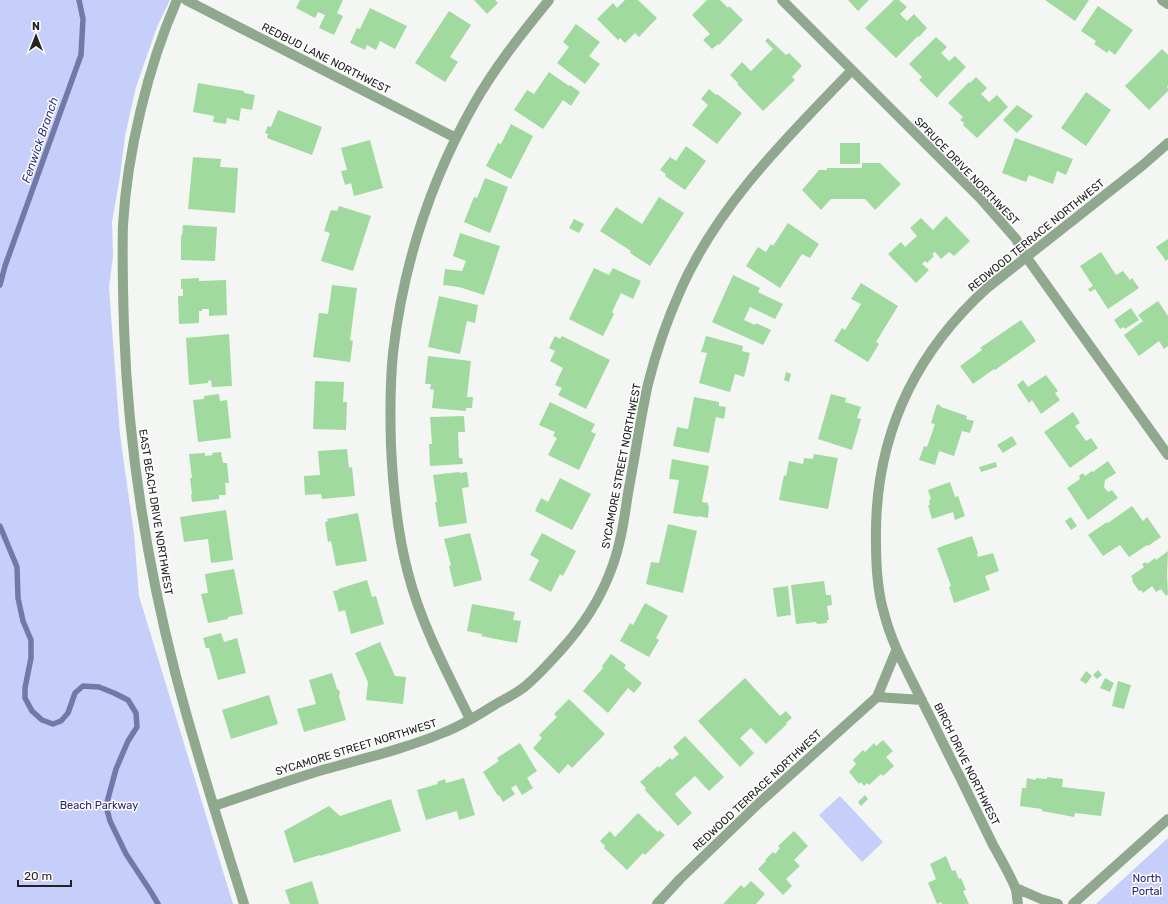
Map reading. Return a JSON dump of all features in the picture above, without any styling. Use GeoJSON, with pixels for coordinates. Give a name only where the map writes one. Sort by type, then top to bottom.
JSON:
{"type":"FeatureCollection","features":[{"type":"Feature","properties":{"kind":"street","name":"EAST BEACH DRIVE NORTHWEST"},"geometry":{"type":"LineString","coordinates":[[178,0],[164,34],[146,92],[135,136],[128,180],[123,225],[122,268],[125,354],[134,454],[142,515],[153,576],[177,678],[194,741],[244,904]]}},
{"type":"Feature","properties":{"kind":"street","name":"REDBUD LANE NORTHWEST"},"geometry":{"type":"LineString","coordinates":[[186,0],[456,138]]}},
{"type":"Feature","properties":{"kind":"street"},"geometry":{"type":"LineString","coordinates":[[470,719],[423,620],[408,575],[400,537],[392,464],[390,398],[397,323],[408,274],[430,197],[456,138],[489,80],[549,0]]}},
{"type":"Feature","properties":{"kind":"street","name":"SPRUCE DRIVE NORTHWEST"},"geometry":{"type":"LineString","coordinates":[[782,0],[980,198],[1016,239],[1027,258],[1168,455]]}},
{"type":"Feature","properties":{"kind":"street"},"geometry":{"type":"LineString","coordinates":[[1162,0],[1168,4]]}},
{"type":"Feature","properties":{"kind":"street","name":"SYCAMORE STREET NORTHWEST"},"geometry":{"type":"LineString","coordinates":[[214,806],[303,776],[418,742],[448,731],[523,688],[541,672],[573,636],[600,596],[610,573],[621,538],[640,426],[655,359],[671,312],[691,268],[725,211],[752,177],[852,70]]}},
{"type":"Feature","properties":{"kind":"street","name":"REDWOOD TERRACE NORTHWEST"},"geometry":{"type":"LineString","coordinates":[[657,904],[680,879],[759,803],[877,697],[896,651],[884,613],[878,583],[876,560],[876,525],[878,490],[884,455],[891,432],[902,402],[921,366],[944,333],[974,300],[1001,276],[1027,258],[1143,165],[1168,143]]}},
{"type":"Feature","properties":{"kind":"street","name":"BIRCH DRIVE NORTHWEST"},"geometry":{"type":"LineString","coordinates":[[896,651],[1016,888],[1018,904]]}},
{"type":"Feature","properties":{"kind":"street"},"geometry":{"type":"LineString","coordinates":[[877,697],[922,700]]}},
{"type":"Feature","properties":{"kind":"street"},"geometry":{"type":"LineString","coordinates":[[1073,904],[1168,819]]}},
{"type":"Feature","properties":{"kind":"street"},"geometry":{"type":"LineString","coordinates":[[1016,888],[1041,899],[1058,904]]}},
{"type":"Feature","properties":{"kind":"green space","name":"Beach Parkway"},"geometry":{"type":"Polygon","coordinates":[[[0,0],[170,0],[157,27],[136,87],[125,136],[112,222],[113,256],[109,287],[120,435],[134,534],[139,596],[233,904],[0,904],[0,0]]]}},
{"type":"Feature","properties":{"kind":"green space"},"geometry":{"type":"Polygon","coordinates":[[[840,796],[883,842],[862,862],[819,815],[840,796]]]}},
{"type":"Feature","properties":{"kind":"green space","name":"North Portal"},"geometry":{"type":"Polygon","coordinates":[[[1168,838],[1168,904],[1096,904],[1168,838]]]}},
{"type":"Feature","properties":{"kind":"building"},"geometry":{"type":"Polygon","coordinates":[[[300,0],[343,0],[337,13],[343,16],[334,35],[319,28],[325,15],[318,12],[315,18],[296,8],[300,0]]]}},
{"type":"Feature","properties":{"kind":"building"},"geometry":{"type":"Polygon","coordinates":[[[474,0],[495,0],[498,3],[487,14],[474,0]]]}},
{"type":"Feature","properties":{"kind":"building"},"geometry":{"type":"Polygon","coordinates":[[[625,0],[638,0],[657,18],[639,37],[635,33],[625,43],[620,38],[618,40],[597,19],[613,3],[617,8],[625,0]]]}},
{"type":"Feature","properties":{"kind":"building"},"geometry":{"type":"Polygon","coordinates":[[[707,0],[720,0],[728,8],[729,6],[743,20],[719,45],[718,44],[712,49],[703,40],[710,34],[692,15],[707,0]]]}},
{"type":"Feature","properties":{"kind":"building"},"geometry":{"type":"Polygon","coordinates":[[[848,0],[869,0],[858,11],[848,0]]]}},
{"type":"Feature","properties":{"kind":"building"},"geometry":{"type":"Polygon","coordinates":[[[894,0],[899,0],[907,7],[900,14],[907,21],[914,14],[927,28],[896,58],[865,28],[894,0]]]}},
{"type":"Feature","properties":{"kind":"building"},"geometry":{"type":"Polygon","coordinates":[[[1045,0],[1089,0],[1075,21],[1045,0]]]}},
{"type":"Feature","properties":{"kind":"building"},"geometry":{"type":"Polygon","coordinates":[[[1098,6],[1133,30],[1115,55],[1109,50],[1107,53],[1094,44],[1096,41],[1081,31],[1098,6]]]}},
{"type":"Feature","properties":{"kind":"building"},"geometry":{"type":"Polygon","coordinates":[[[370,8],[407,26],[395,49],[380,41],[376,50],[367,45],[365,50],[350,43],[357,28],[360,29],[370,8]]]}},
{"type":"Feature","properties":{"kind":"building"},"geometry":{"type":"Polygon","coordinates":[[[449,11],[471,25],[450,57],[458,62],[445,82],[415,63],[449,11]]]}},
{"type":"Feature","properties":{"kind":"building"},"geometry":{"type":"Polygon","coordinates":[[[576,24],[600,42],[589,56],[600,64],[585,84],[557,63],[569,47],[563,42],[576,24]]]}},
{"type":"Feature","properties":{"kind":"building"},"geometry":{"type":"Polygon","coordinates":[[[936,37],[947,47],[941,53],[949,61],[955,56],[966,67],[937,98],[919,80],[922,77],[909,64],[936,37]]]}},
{"type":"Feature","properties":{"kind":"building"},"geometry":{"type":"Polygon","coordinates":[[[768,38],[786,55],[789,53],[802,66],[792,77],[795,80],[763,111],[730,75],[742,62],[751,71],[773,49],[765,41],[768,38]]]}},
{"type":"Feature","properties":{"kind":"building"},"geometry":{"type":"Polygon","coordinates":[[[1162,49],[1168,55],[1168,91],[1149,110],[1125,86],[1162,49]]]}},
{"type":"Feature","properties":{"kind":"building"},"geometry":{"type":"Polygon","coordinates":[[[549,72],[580,92],[571,106],[563,100],[543,129],[514,110],[527,90],[534,94],[549,72]]]}},
{"type":"Feature","properties":{"kind":"building"},"geometry":{"type":"Polygon","coordinates":[[[976,77],[987,88],[981,94],[989,102],[997,95],[1008,107],[977,138],[963,125],[964,123],[960,120],[963,117],[948,103],[976,77]]]}},
{"type":"Feature","properties":{"kind":"building"},"geometry":{"type":"Polygon","coordinates":[[[198,83],[244,91],[244,93],[255,95],[252,110],[241,108],[239,121],[227,118],[226,124],[213,122],[214,116],[193,112],[198,83]]]}},
{"type":"Feature","properties":{"kind":"building"},"geometry":{"type":"Polygon","coordinates":[[[709,89],[742,113],[717,144],[692,125],[708,105],[701,99],[709,89]]]}},
{"type":"Feature","properties":{"kind":"building"},"geometry":{"type":"Polygon","coordinates":[[[1086,92],[1111,110],[1086,146],[1061,128],[1086,92]]]}},
{"type":"Feature","properties":{"kind":"building"},"geometry":{"type":"Polygon","coordinates":[[[1017,105],[1033,116],[1017,133],[1003,120],[1017,105]]]}},
{"type":"Feature","properties":{"kind":"building"},"geometry":{"type":"Polygon","coordinates":[[[278,110],[322,127],[312,155],[267,138],[268,134],[265,133],[268,126],[271,127],[278,110]]]}},
{"type":"Feature","properties":{"kind":"building"},"geometry":{"type":"Polygon","coordinates":[[[511,124],[533,136],[511,179],[486,166],[498,143],[501,144],[511,124]]]}},
{"type":"Feature","properties":{"kind":"building"},"geometry":{"type":"Polygon","coordinates":[[[1015,138],[1073,159],[1066,175],[1057,171],[1053,184],[1029,175],[1026,182],[1002,173],[1015,138]]]}},
{"type":"Feature","properties":{"kind":"building"},"geometry":{"type":"Polygon","coordinates":[[[370,140],[383,188],[354,196],[351,183],[345,185],[341,171],[347,170],[341,148],[370,140]]]}},
{"type":"Feature","properties":{"kind":"building"},"geometry":{"type":"Polygon","coordinates":[[[840,143],[860,143],[860,164],[840,164],[840,143]]]}},
{"type":"Feature","properties":{"kind":"building"},"geometry":{"type":"Polygon","coordinates":[[[686,146],[706,161],[685,190],[665,176],[666,174],[660,170],[670,157],[676,161],[686,146]]]}},
{"type":"Feature","properties":{"kind":"building"},"geometry":{"type":"Polygon","coordinates":[[[193,157],[221,159],[220,167],[238,168],[235,213],[188,209],[193,157]]]}},
{"type":"Feature","properties":{"kind":"building"},"geometry":{"type":"Polygon","coordinates":[[[862,163],[880,163],[901,184],[875,210],[865,199],[831,199],[821,210],[802,190],[819,170],[827,170],[827,168],[862,168],[862,163]]]}},
{"type":"Feature","properties":{"kind":"building"},"geometry":{"type":"Polygon","coordinates":[[[485,178],[508,187],[490,233],[464,222],[474,197],[477,198],[485,178]]]}},
{"type":"Feature","properties":{"kind":"building"},"geometry":{"type":"Polygon","coordinates":[[[659,197],[684,213],[650,266],[630,253],[631,251],[600,231],[616,207],[642,224],[659,197]]]}},
{"type":"Feature","properties":{"kind":"building"},"geometry":{"type":"Polygon","coordinates":[[[339,206],[371,216],[353,271],[321,261],[330,233],[324,231],[331,210],[337,211],[339,206]]]}},
{"type":"Feature","properties":{"kind":"building"},"geometry":{"type":"Polygon","coordinates":[[[946,216],[970,241],[954,256],[949,252],[941,259],[935,252],[932,254],[934,256],[927,263],[925,261],[922,264],[929,270],[916,283],[888,254],[901,242],[905,247],[917,236],[910,228],[921,218],[933,230],[946,216]]]}},
{"type":"Feature","properties":{"kind":"building"},"geometry":{"type":"Polygon","coordinates":[[[574,219],[584,224],[579,233],[569,228],[574,219]]]}},
{"type":"Feature","properties":{"kind":"building"},"geometry":{"type":"Polygon","coordinates":[[[788,223],[819,244],[810,258],[802,254],[780,288],[746,266],[758,247],[766,252],[771,244],[773,246],[788,223]]]}},
{"type":"Feature","properties":{"kind":"building"},"geometry":{"type":"Polygon","coordinates":[[[183,225],[217,227],[215,261],[181,260],[181,235],[182,236],[183,225]]]}},
{"type":"Feature","properties":{"kind":"building"},"geometry":{"type":"Polygon","coordinates":[[[460,233],[500,246],[484,295],[459,287],[443,285],[445,269],[462,271],[466,261],[453,256],[460,233]]]}},
{"type":"Feature","properties":{"kind":"building"},"geometry":{"type":"Polygon","coordinates":[[[1168,239],[1168,259],[1166,261],[1156,247],[1168,239]]]}},
{"type":"Feature","properties":{"kind":"building"},"geometry":{"type":"Polygon","coordinates":[[[1101,252],[1116,275],[1123,271],[1130,280],[1132,278],[1139,288],[1108,309],[1095,289],[1090,292],[1088,289],[1093,286],[1080,266],[1101,252]]]}},
{"type":"Feature","properties":{"kind":"building"},"geometry":{"type":"Polygon","coordinates":[[[594,268],[609,275],[613,268],[641,281],[633,299],[621,293],[612,312],[614,314],[603,336],[569,319],[594,268]]]}},
{"type":"Feature","properties":{"kind":"building"},"geometry":{"type":"Polygon","coordinates":[[[733,275],[760,288],[758,292],[783,304],[775,319],[750,307],[744,320],[755,325],[756,323],[771,330],[763,345],[712,322],[733,275]]]}},
{"type":"Feature","properties":{"kind":"building"},"geometry":{"type":"Polygon","coordinates":[[[199,278],[199,281],[226,280],[227,315],[209,316],[209,309],[202,309],[202,311],[199,311],[199,323],[179,324],[178,296],[183,296],[181,279],[199,278]]]}},
{"type":"Feature","properties":{"kind":"building"},"geometry":{"type":"Polygon","coordinates":[[[861,283],[898,306],[876,342],[879,344],[868,362],[834,341],[842,328],[845,330],[861,304],[851,299],[861,283]]]}},
{"type":"Feature","properties":{"kind":"building"},"geometry":{"type":"Polygon","coordinates":[[[332,285],[357,288],[350,340],[353,341],[350,362],[313,357],[319,313],[328,314],[332,285]]]}},
{"type":"Feature","properties":{"kind":"building"},"geometry":{"type":"Polygon","coordinates":[[[439,296],[478,305],[475,323],[467,321],[460,354],[428,347],[439,296]]]}},
{"type":"Feature","properties":{"kind":"building"},"geometry":{"type":"Polygon","coordinates":[[[1158,301],[1168,316],[1168,346],[1164,349],[1159,341],[1139,356],[1124,335],[1143,321],[1138,315],[1158,301]]]}},
{"type":"Feature","properties":{"kind":"building"},"geometry":{"type":"Polygon","coordinates":[[[1131,308],[1139,320],[1125,329],[1124,327],[1120,329],[1114,320],[1131,308]]]}},
{"type":"Feature","properties":{"kind":"building"},"geometry":{"type":"Polygon","coordinates":[[[1021,320],[1036,341],[973,384],[960,366],[982,350],[980,348],[1021,320]]]}},
{"type":"Feature","properties":{"kind":"building"},"geometry":{"type":"Polygon","coordinates":[[[229,334],[232,386],[212,387],[211,380],[208,381],[208,383],[189,385],[186,338],[229,334]]]}},
{"type":"Feature","properties":{"kind":"building"},"geometry":{"type":"Polygon","coordinates":[[[555,336],[560,339],[562,336],[610,360],[586,409],[558,395],[562,388],[555,385],[563,368],[550,361],[555,351],[549,348],[555,336]]]}},
{"type":"Feature","properties":{"kind":"building"},"geometry":{"type":"Polygon","coordinates":[[[706,336],[743,346],[742,351],[750,353],[744,377],[735,374],[730,392],[699,383],[707,353],[701,352],[706,336]]]}},
{"type":"Feature","properties":{"kind":"building"},"geometry":{"type":"Polygon","coordinates":[[[428,356],[471,361],[467,397],[473,397],[472,408],[466,408],[466,411],[432,408],[434,390],[430,389],[431,384],[425,384],[428,356]]]}},
{"type":"Feature","properties":{"kind":"building"},"geometry":{"type":"Polygon","coordinates":[[[786,372],[791,374],[789,382],[784,380],[786,372]]]}},
{"type":"Feature","properties":{"kind":"building"},"geometry":{"type":"Polygon","coordinates":[[[1046,375],[1058,391],[1055,393],[1060,400],[1041,414],[1032,400],[1029,403],[1017,385],[1023,380],[1028,387],[1046,375]]]}},
{"type":"Feature","properties":{"kind":"building"},"geometry":{"type":"Polygon","coordinates":[[[315,381],[344,382],[343,402],[347,402],[346,430],[313,429],[315,381]]]}},
{"type":"Feature","properties":{"kind":"building"},"geometry":{"type":"Polygon","coordinates":[[[219,394],[220,401],[227,400],[231,438],[198,442],[193,400],[204,399],[204,396],[219,394]]]}},
{"type":"Feature","properties":{"kind":"building"},"geometry":{"type":"Polygon","coordinates":[[[831,394],[846,398],[845,402],[861,407],[857,418],[861,419],[852,450],[818,439],[831,394]]]}},
{"type":"Feature","properties":{"kind":"building"},"geometry":{"type":"Polygon","coordinates":[[[694,397],[719,402],[719,406],[726,407],[724,419],[716,417],[709,453],[673,446],[677,427],[688,429],[694,397]]]}},
{"type":"Feature","properties":{"kind":"building"},"geometry":{"type":"Polygon","coordinates":[[[550,402],[595,424],[591,432],[596,434],[579,470],[548,455],[557,438],[553,436],[555,432],[539,425],[550,402]]]}},
{"type":"Feature","properties":{"kind":"building"},"geometry":{"type":"Polygon","coordinates":[[[937,404],[941,407],[967,416],[966,419],[974,421],[970,433],[962,431],[954,456],[939,451],[935,465],[919,460],[924,446],[927,447],[935,424],[931,423],[937,404]]]}},
{"type":"Feature","properties":{"kind":"building"},"geometry":{"type":"Polygon","coordinates":[[[1073,412],[1080,423],[1075,426],[1086,441],[1091,438],[1098,448],[1070,468],[1044,432],[1073,412]]]}},
{"type":"Feature","properties":{"kind":"building"},"geometry":{"type":"Polygon","coordinates":[[[464,416],[465,432],[458,432],[459,458],[462,458],[463,464],[430,466],[429,444],[432,444],[430,417],[464,416]]]}},
{"type":"Feature","properties":{"kind":"building"},"geometry":{"type":"Polygon","coordinates":[[[1012,436],[1017,444],[1003,453],[997,445],[1012,436]]]}},
{"type":"Feature","properties":{"kind":"building"},"geometry":{"type":"Polygon","coordinates":[[[347,449],[349,468],[352,467],[355,496],[322,499],[321,494],[305,495],[304,476],[320,475],[318,451],[347,449]]]}},
{"type":"Feature","properties":{"kind":"building"},"geometry":{"type":"Polygon","coordinates":[[[221,452],[223,463],[227,463],[229,483],[225,483],[226,495],[219,495],[219,499],[192,502],[190,478],[192,478],[189,454],[205,453],[205,456],[213,455],[212,453],[221,452]]]}},
{"type":"Feature","properties":{"kind":"building"},"geometry":{"type":"Polygon","coordinates":[[[814,454],[838,458],[828,509],[779,500],[784,475],[786,476],[789,461],[803,464],[804,458],[813,459],[814,454]]]}},
{"type":"Feature","properties":{"kind":"building"},"geometry":{"type":"Polygon","coordinates":[[[672,459],[709,466],[702,502],[708,503],[708,518],[673,513],[679,480],[669,479],[672,459]]]}},
{"type":"Feature","properties":{"kind":"building"},"geometry":{"type":"Polygon","coordinates":[[[1108,461],[1116,473],[1105,480],[1104,487],[1108,492],[1112,490],[1118,498],[1088,520],[1067,488],[1080,479],[1079,476],[1083,473],[1085,476],[1108,461]]]}},
{"type":"Feature","properties":{"kind":"building"},"geometry":{"type":"Polygon","coordinates":[[[996,462],[997,467],[981,472],[979,467],[996,462]]]}},
{"type":"Feature","properties":{"kind":"building"},"geometry":{"type":"Polygon","coordinates":[[[467,472],[469,487],[462,488],[467,523],[439,527],[433,475],[467,472]]]}},
{"type":"Feature","properties":{"kind":"building"},"geometry":{"type":"Polygon","coordinates":[[[560,478],[591,494],[572,530],[535,511],[541,498],[548,502],[560,478]]]}},
{"type":"Feature","properties":{"kind":"building"},"geometry":{"type":"Polygon","coordinates":[[[950,482],[955,497],[958,496],[965,516],[955,520],[953,512],[932,519],[928,505],[930,505],[929,500],[931,499],[928,490],[950,482]]]}},
{"type":"Feature","properties":{"kind":"building"},"geometry":{"type":"Polygon","coordinates":[[[1132,506],[1143,521],[1147,517],[1161,537],[1129,557],[1120,545],[1103,556],[1088,535],[1132,506]]]}},
{"type":"Feature","properties":{"kind":"building"},"geometry":{"type":"Polygon","coordinates":[[[226,510],[233,560],[211,563],[208,539],[184,542],[180,517],[226,510]]]}},
{"type":"Feature","properties":{"kind":"building"},"geometry":{"type":"Polygon","coordinates":[[[358,513],[367,561],[336,566],[331,541],[328,542],[325,522],[328,521],[327,519],[358,513]]]}},
{"type":"Feature","properties":{"kind":"building"},"geometry":{"type":"Polygon","coordinates":[[[1071,517],[1077,526],[1071,530],[1065,521],[1071,517]]]}},
{"type":"Feature","properties":{"kind":"building"},"geometry":{"type":"Polygon","coordinates":[[[668,524],[697,531],[683,593],[646,584],[651,562],[659,563],[668,524]]]}},
{"type":"Feature","properties":{"kind":"building"},"geometry":{"type":"Polygon","coordinates":[[[470,533],[482,580],[454,587],[449,566],[451,565],[444,539],[470,533]]]}},
{"type":"Feature","properties":{"kind":"building"},"geometry":{"type":"Polygon","coordinates":[[[542,533],[576,551],[563,576],[560,574],[551,592],[529,580],[539,560],[530,555],[542,533]]]}},
{"type":"Feature","properties":{"kind":"building"},"geometry":{"type":"Polygon","coordinates":[[[972,536],[978,557],[993,553],[999,571],[985,576],[990,590],[954,603],[949,587],[951,586],[937,548],[972,536]]]}},
{"type":"Feature","properties":{"kind":"building"},"geometry":{"type":"Polygon","coordinates":[[[1168,551],[1168,594],[1166,596],[1161,589],[1156,592],[1152,586],[1143,593],[1141,590],[1139,591],[1132,581],[1131,576],[1144,567],[1142,564],[1146,562],[1147,564],[1155,558],[1156,560],[1168,551]]]}},
{"type":"Feature","properties":{"kind":"building"},"geometry":{"type":"Polygon","coordinates":[[[234,569],[243,614],[208,623],[201,594],[208,593],[205,574],[234,569]]]}},
{"type":"Feature","properties":{"kind":"building"},"geometry":{"type":"Polygon","coordinates":[[[367,580],[372,597],[376,596],[384,624],[351,634],[345,610],[339,612],[333,591],[367,580]]]}},
{"type":"Feature","properties":{"kind":"building"},"geometry":{"type":"Polygon","coordinates":[[[824,581],[826,595],[831,595],[832,605],[827,606],[829,620],[827,620],[827,623],[817,624],[816,622],[796,624],[791,585],[824,581]]]}},
{"type":"Feature","properties":{"kind":"building"},"geometry":{"type":"Polygon","coordinates":[[[788,586],[791,615],[777,617],[773,588],[788,586]]]}},
{"type":"Feature","properties":{"kind":"building"},"geometry":{"type":"Polygon","coordinates":[[[645,603],[668,616],[656,638],[659,640],[649,657],[620,641],[630,623],[633,625],[645,603]]]}},
{"type":"Feature","properties":{"kind":"building"},"geometry":{"type":"Polygon","coordinates":[[[472,604],[515,612],[513,620],[521,621],[517,643],[481,636],[482,634],[467,631],[472,604]]]}},
{"type":"Feature","properties":{"kind":"building"},"geometry":{"type":"Polygon","coordinates":[[[221,633],[224,642],[237,638],[246,673],[218,680],[209,648],[206,648],[203,638],[221,633]]]}},
{"type":"Feature","properties":{"kind":"building"},"geometry":{"type":"Polygon","coordinates":[[[380,642],[395,676],[406,677],[403,704],[366,700],[368,682],[355,653],[380,642]]]}},
{"type":"Feature","properties":{"kind":"building"},"geometry":{"type":"Polygon","coordinates":[[[611,654],[626,665],[624,668],[642,683],[634,693],[628,688],[608,713],[583,691],[603,668],[602,666],[611,654]]]}},
{"type":"Feature","properties":{"kind":"building"},"geometry":{"type":"Polygon","coordinates":[[[1098,670],[1102,675],[1097,679],[1093,675],[1098,670]]]}},
{"type":"Feature","properties":{"kind":"building"},"geometry":{"type":"Polygon","coordinates":[[[1086,671],[1092,676],[1086,684],[1080,680],[1086,671]]]}},
{"type":"Feature","properties":{"kind":"building"},"geometry":{"type":"Polygon","coordinates":[[[332,673],[337,689],[340,693],[339,696],[346,720],[304,732],[297,709],[316,704],[309,680],[332,673]]]}},
{"type":"Feature","properties":{"kind":"building"},"geometry":{"type":"Polygon","coordinates":[[[745,678],[780,716],[786,711],[792,718],[766,744],[751,728],[740,738],[754,753],[740,767],[698,721],[745,678]]]}},
{"type":"Feature","properties":{"kind":"building"},"geometry":{"type":"Polygon","coordinates":[[[1105,678],[1114,683],[1110,692],[1100,688],[1105,678]]]}},
{"type":"Feature","properties":{"kind":"building"},"geometry":{"type":"Polygon","coordinates":[[[1118,681],[1131,685],[1124,709],[1112,706],[1118,681]]]}},
{"type":"Feature","properties":{"kind":"building"},"geometry":{"type":"Polygon","coordinates":[[[269,695],[278,724],[231,739],[222,710],[269,695]]]}},
{"type":"Feature","properties":{"kind":"building"},"geometry":{"type":"Polygon","coordinates":[[[569,699],[605,734],[572,768],[568,764],[559,774],[533,748],[542,738],[539,735],[557,717],[554,714],[569,699]]]}},
{"type":"Feature","properties":{"kind":"building"},"geometry":{"type":"Polygon","coordinates":[[[685,736],[724,777],[709,791],[695,776],[675,794],[692,813],[678,826],[645,790],[646,788],[640,782],[658,766],[659,768],[670,758],[672,760],[679,754],[673,747],[685,736]]]}},
{"type":"Feature","properties":{"kind":"building"},"geometry":{"type":"Polygon","coordinates":[[[883,740],[893,751],[886,757],[894,766],[883,776],[881,774],[869,785],[867,783],[864,786],[861,782],[859,784],[849,772],[856,764],[853,760],[863,750],[865,752],[874,743],[876,746],[883,740]]]}},
{"type":"Feature","properties":{"kind":"building"},"geometry":{"type":"Polygon","coordinates":[[[520,743],[537,771],[527,778],[533,788],[522,795],[516,785],[511,788],[515,794],[503,802],[483,772],[499,761],[497,758],[520,743]]]}},
{"type":"Feature","properties":{"kind":"building"},"geometry":{"type":"Polygon","coordinates":[[[1047,777],[1063,779],[1062,787],[1105,792],[1101,816],[1075,813],[1074,817],[1042,811],[1042,809],[1020,806],[1022,788],[1026,788],[1027,778],[1036,780],[1036,778],[1047,779],[1047,777]]]}},
{"type":"Feature","properties":{"kind":"building"},"geometry":{"type":"Polygon","coordinates":[[[464,778],[475,815],[459,820],[457,811],[426,820],[417,790],[438,784],[437,782],[445,779],[446,783],[464,778]]]}},
{"type":"Feature","properties":{"kind":"building"},"geometry":{"type":"Polygon","coordinates":[[[865,795],[868,799],[861,806],[858,802],[865,795]]]}},
{"type":"Feature","properties":{"kind":"building"},"geometry":{"type":"Polygon","coordinates":[[[391,799],[401,831],[294,863],[284,831],[329,806],[340,816],[391,799]]]}},
{"type":"Feature","properties":{"kind":"building"},"geometry":{"type":"Polygon","coordinates":[[[638,813],[658,832],[659,830],[665,835],[645,855],[643,853],[627,870],[604,848],[605,846],[600,841],[610,831],[615,837],[638,813]]]}},
{"type":"Feature","properties":{"kind":"building"},"geometry":{"type":"Polygon","coordinates":[[[794,831],[808,846],[794,860],[800,866],[786,879],[792,886],[783,895],[758,869],[773,852],[775,854],[780,848],[778,846],[794,831]]]}},
{"type":"Feature","properties":{"kind":"building"},"geometry":{"type":"Polygon","coordinates":[[[946,856],[952,871],[955,870],[959,879],[961,878],[966,890],[963,891],[969,904],[942,904],[941,902],[937,904],[928,883],[936,879],[930,864],[946,856]]]}},
{"type":"Feature","properties":{"kind":"building"},"geometry":{"type":"Polygon","coordinates":[[[312,881],[319,904],[290,904],[285,890],[312,881]]]}},
{"type":"Feature","properties":{"kind":"building"},"geometry":{"type":"Polygon","coordinates":[[[751,881],[765,894],[756,904],[723,904],[741,885],[744,888],[751,881]]]}},
{"type":"Feature","properties":{"kind":"waterway","name":"Fenwick Branch"},"geometry":{"type":"LineString","coordinates":[[0,285],[5,266],[81,55],[83,19],[79,0]]}},
{"type":"Feature","properties":{"kind":"waterway","name":"Fenwick Branch"},"geometry":{"type":"LineString","coordinates":[[0,526],[17,567],[18,598],[23,621],[31,640],[31,658],[25,688],[25,698],[32,711],[42,720],[53,724],[61,721],[68,713],[75,693],[83,686],[99,687],[128,700],[136,713],[137,727],[128,741],[116,769],[106,806],[110,821],[126,854],[158,904]]}}]}
